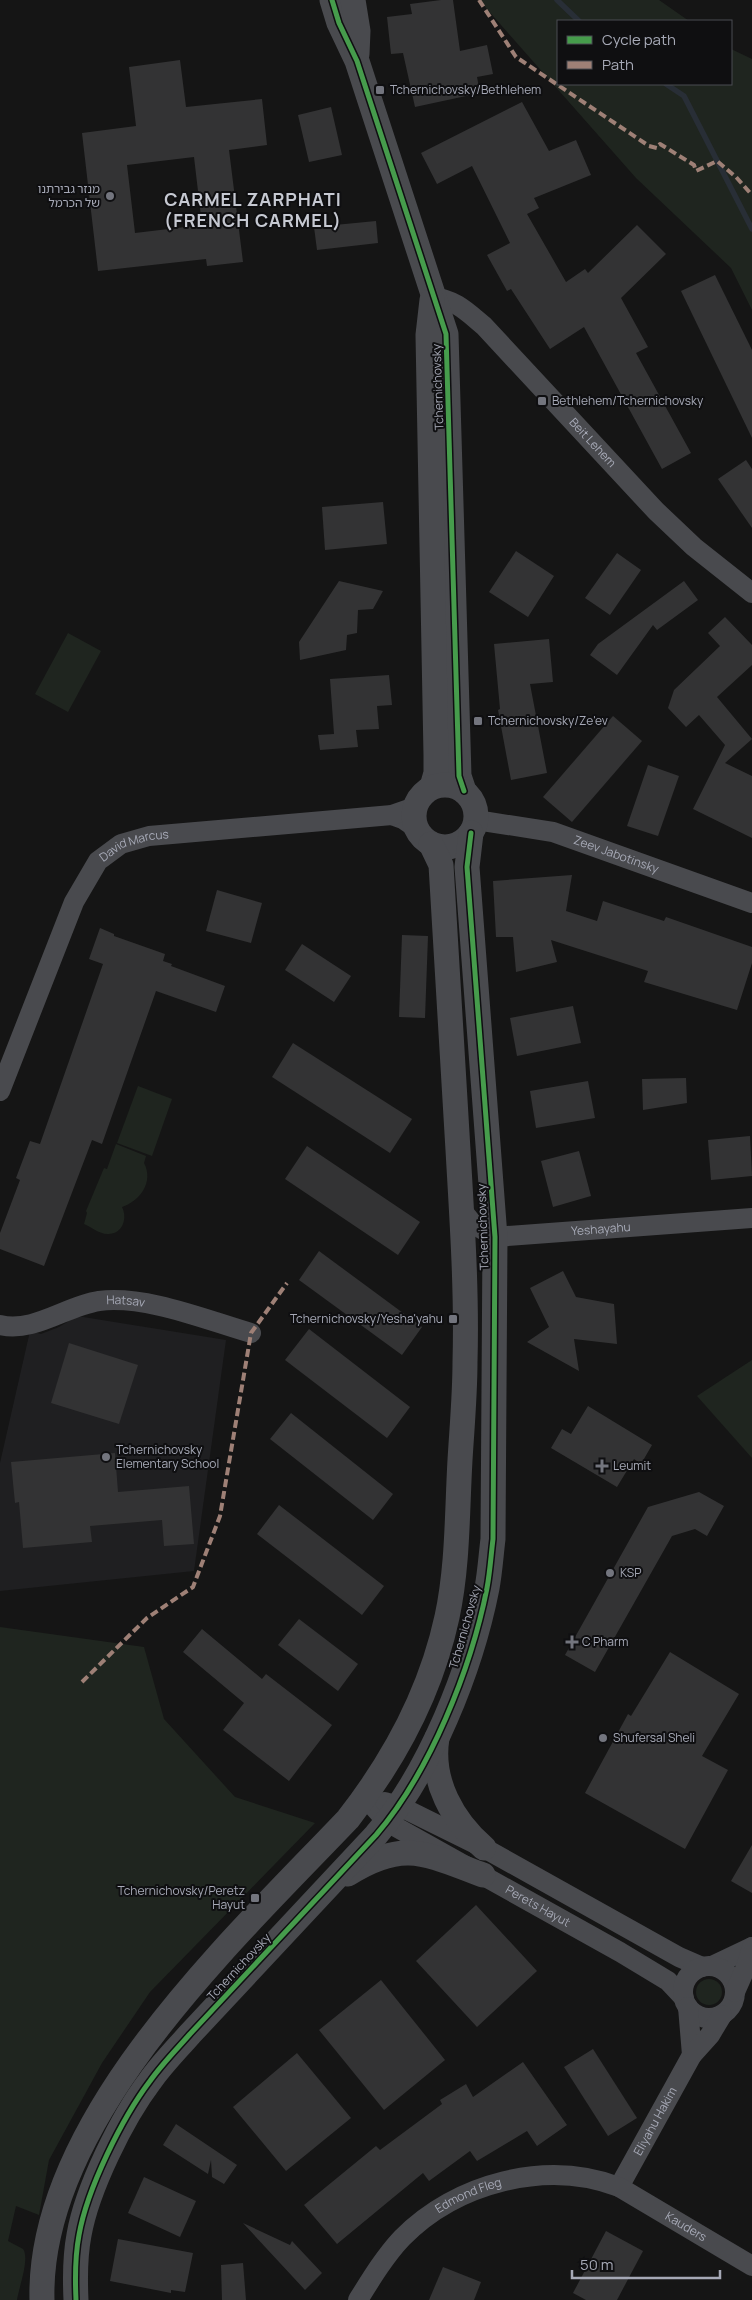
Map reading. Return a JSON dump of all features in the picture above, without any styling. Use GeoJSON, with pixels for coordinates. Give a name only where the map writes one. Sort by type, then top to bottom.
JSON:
{"type":"FeatureCollection","features":[{"type":"Feature","properties":{"kind":"street","name":"Tchernichovsky"},"geometry":{"type":"LineString","coordinates":[[332,0],[338,23],[357,61],[432,297],[446,334],[459,776],[464,791]]}},
{"type":"Feature","properties":{"kind":"street","name":"Tchernichovsky"},"geometry":{"type":"LineString","coordinates":[[353,0],[358,31],[357,61]]}},
{"type":"Feature","properties":{"kind":"street","name":"Tchernichovsky"},"geometry":{"type":"LineString","coordinates":[[432,297],[428,335],[436,755],[436,773],[432,787]]}},
{"type":"Feature","properties":{"kind":"street","name":"Beit Lehem"},"geometry":{"type":"LineString","coordinates":[[432,297],[454,302],[484,326],[656,511],[694,547],[752,593]]}},
{"type":"Feature","properties":{"kind":"street"},"geometry":{"type":"LineString","coordinates":[[448,785],[464,791],[474,804],[474,827],[458,845],[440,847],[421,826],[419,799],[432,787],[448,785]]}},
{"type":"Feature","properties":{"kind":"street","name":"David Marcus"},"geometry":{"type":"LineString","coordinates":[[0,1091],[74,902],[98,862],[120,844],[150,836],[392,815],[421,826]]}},
{"type":"Feature","properties":{"kind":"street","name":"Tchernichovsky"},"geometry":{"type":"LineString","coordinates":[[42,2300],[44,2255],[49,2229],[62,2188],[77,2155],[116,2086],[141,2049],[169,2014],[217,1959],[348,1819],[365,1797],[385,1767],[419,1700],[438,1649],[447,1616],[457,1512],[465,1361],[461,1210],[441,865],[421,826]]}},
{"type":"Feature","properties":{"kind":"street","name":"Tchernichovsky"},"geometry":{"type":"LineString","coordinates":[[76,2300],[75,2284],[79,2234],[101,2169],[117,2135],[138,2098],[184,2041],[327,1888],[393,1814],[438,1734],[468,1660],[478,1626],[487,1586],[492,1548],[495,1237],[467,868],[474,827]]}},
{"type":"Feature","properties":{"kind":"street","name":"Zeev Jabotinsky"},"geometry":{"type":"LineString","coordinates":[[474,827],[553,832],[752,903]]}},
{"type":"Feature","properties":{"kind":"street"},"geometry":{"type":"LineString","coordinates":[[461,1210],[473,1224],[495,1237]]}},
{"type":"Feature","properties":{"kind":"street","name":"Yeshayahu"},"geometry":{"type":"LineString","coordinates":[[495,1237],[752,1218]]}},
{"type":"Feature","properties":{"kind":"street","name":"Hatsav"},"geometry":{"type":"LineString","coordinates":[[0,1325],[20,1327],[86,1304],[122,1300],[165,1308],[251,1333]]}},
{"type":"Feature","properties":{"kind":"street"},"geometry":{"type":"LineString","coordinates":[[438,1734],[436,1762],[446,1799],[462,1825],[484,1848]]}},
{"type":"Feature","properties":{"kind":"street"},"geometry":{"type":"LineString","coordinates":[[365,1797],[393,1814]]}},
{"type":"Feature","properties":{"kind":"street","name":"Perets Hayut"},"geometry":{"type":"LineString","coordinates":[[393,1814],[484,1848],[679,1957],[707,1967]]}},
{"type":"Feature","properties":{"kind":"street","name":"Perets Hayut"},"geometry":{"type":"LineString","coordinates":[[393,1814],[483,1875],[668,1981],[686,2003]]}},
{"type":"Feature","properties":{"kind":"street"},"geometry":{"type":"LineString","coordinates":[[327,1888],[376,1859],[400,1852],[434,1858],[483,1875]]}},
{"type":"Feature","properties":{"kind":"street"},"geometry":{"type":"LineString","coordinates":[[620,1923],[615,1940],[620,1952]]}},
{"type":"Feature","properties":{"kind":"street"},"geometry":{"type":"LineString","coordinates":[[692,2055],[684,1988],[686,1980],[692,1972],[752,1947]]}},
{"type":"Feature","properties":{"kind":"street"},"geometry":{"type":"LineString","coordinates":[[686,2003],[697,2015],[706,2018],[722,2015],[730,2008],[752,1947]]}},
{"type":"Feature","properties":{"kind":"street"},"geometry":{"type":"LineString","coordinates":[[707,1967],[728,1975],[733,1983],[735,1992]]}},
{"type":"Feature","properties":{"kind":"street","name":"Eliyahu Hakim"},"geometry":{"type":"LineString","coordinates":[[619,2187],[692,2055],[710,2036],[722,2015]]}},
{"type":"Feature","properties":{"kind":"street","name":"Edmond Fleg"},"geometry":{"type":"LineString","coordinates":[[358,2300],[402,2239],[430,2215],[464,2194],[485,2186],[538,2176],[565,2175],[597,2178],[619,2187]]}},
{"type":"Feature","properties":{"kind":"street","name":"Kauders"},"geometry":{"type":"LineString","coordinates":[[619,2187],[752,2266]]}},
{"type":"Feature","properties":{"kind":"shaded area"},"geometry":{"type":"Polygon","coordinates":[[[479,0],[659,0],[688,20],[557,20],[557,85],[732,85],[732,49],[752,59],[752,310],[731,268],[636,178],[479,0]]]}},
{"type":"Feature","properties":{"kind":"shaded area"},"geometry":{"type":"Polygon","coordinates":[[[68,633],[101,651],[68,712],[35,694],[68,633]]]}},
{"type":"Feature","properties":{"kind":"shaded area"},"geometry":{"type":"Polygon","coordinates":[[[138,1086],[172,1099],[152,1156],[117,1143],[138,1086]]]}},
{"type":"Feature","properties":{"kind":"shaded area"},"geometry":{"type":"Polygon","coordinates":[[[116,1144],[146,1156],[144,1163],[147,1177],[144,1190],[140,1195],[122,1207],[124,1221],[120,1229],[112,1234],[104,1234],[84,1224],[86,1211],[104,1168],[107,1169],[116,1144]]]}},
{"type":"Feature","properties":{"kind":"shaded area","name":"Tchernichovsky Elementary School"},"geometry":{"type":"Polygon","coordinates":[[[77,1316],[226,1340],[194,1571],[0,1591],[0,1463],[30,1331],[41,1334],[59,1327],[77,1316]]]}},
{"type":"Feature","properties":{"kind":"shaded area"},"geometry":{"type":"Polygon","coordinates":[[[752,1360],[752,1458],[697,1396],[752,1360]]]}},
{"type":"Feature","properties":{"kind":"shaded area"},"geometry":{"type":"Polygon","coordinates":[[[0,1627],[144,1647],[164,1719],[235,1797],[315,1823],[150,1992],[102,2063],[49,2160],[39,2215],[16,2206],[8,2241],[23,2249],[25,2253],[17,2300],[0,2300],[0,1627]]]}},
{"type":"Feature","properties":{"kind":"shaded area"},"geometry":{"type":"Polygon","coordinates":[[[709,1979],[718,1983],[722,1992],[718,2001],[709,2005],[700,2001],[696,1992],[700,1983],[709,1979]]]}},
{"type":"Feature","properties":{"kind":"building"},"geometry":{"type":"Polygon","coordinates":[[[453,0],[460,51],[487,45],[493,74],[477,77],[480,93],[415,107],[403,53],[391,54],[387,17],[412,14],[410,4],[453,0]]]}},
{"type":"Feature","properties":{"kind":"building","name":"מנזר גבירתנו של הכרמל"},"geometry":{"type":"Polygon","coordinates":[[[180,60],[186,107],[262,99],[267,145],[229,150],[243,262],[207,266],[206,259],[98,271],[82,133],[136,126],[129,67],[180,60]],[[194,157],[127,165],[135,233],[202,225],[194,157]]]}},
{"type":"Feature","properties":{"kind":"building"},"geometry":{"type":"Polygon","coordinates":[[[522,102],[549,151],[576,140],[591,175],[534,198],[539,208],[527,214],[566,282],[585,269],[588,273],[637,225],[666,254],[621,298],[648,347],[636,353],[691,453],[662,469],[584,327],[550,349],[511,289],[507,291],[487,255],[510,243],[472,166],[437,184],[421,153],[522,102]]]}},
{"type":"Feature","properties":{"kind":"building"},"geometry":{"type":"Polygon","coordinates":[[[331,107],[342,155],[309,162],[298,115],[331,107]]]}},
{"type":"Feature","properties":{"kind":"building"},"geometry":{"type":"Polygon","coordinates":[[[376,221],[378,243],[317,250],[314,227],[376,221]]]}},
{"type":"Feature","properties":{"kind":"building"},"geometry":{"type":"Polygon","coordinates":[[[715,275],[752,350],[752,438],[681,291],[715,275]]]}},
{"type":"Feature","properties":{"kind":"building"},"geometry":{"type":"Polygon","coordinates":[[[746,460],[752,469],[752,528],[718,479],[746,460]]]}},
{"type":"Feature","properties":{"kind":"building"},"geometry":{"type":"Polygon","coordinates":[[[383,502],[387,544],[325,550],[322,507],[383,502]]]}},
{"type":"Feature","properties":{"kind":"building"},"geometry":{"type":"Polygon","coordinates":[[[516,551],[554,576],[528,617],[489,592],[516,551]]]}},
{"type":"Feature","properties":{"kind":"building"},"geometry":{"type":"Polygon","coordinates":[[[617,553],[641,570],[610,615],[585,598],[617,553]]]}},
{"type":"Feature","properties":{"kind":"building"},"geometry":{"type":"Polygon","coordinates":[[[339,581],[383,591],[373,609],[358,610],[357,633],[347,635],[346,650],[300,660],[299,642],[339,581]]]}},
{"type":"Feature","properties":{"kind":"building"},"geometry":{"type":"Polygon","coordinates":[[[684,581],[698,600],[657,630],[653,625],[617,675],[590,655],[598,644],[684,581]]]}},
{"type":"Feature","properties":{"kind":"building"},"geometry":{"type":"Polygon","coordinates":[[[725,617],[752,645],[752,665],[717,697],[752,739],[725,763],[752,776],[752,838],[693,809],[725,745],[699,715],[686,727],[668,708],[674,690],[720,646],[708,633],[725,617]]]}},
{"type":"Feature","properties":{"kind":"building"},"geometry":{"type":"Polygon","coordinates":[[[549,639],[553,682],[530,684],[547,773],[511,780],[498,710],[500,709],[494,644],[549,639]]]}},
{"type":"Feature","properties":{"kind":"building"},"geometry":{"type":"Polygon","coordinates":[[[389,675],[392,705],[377,706],[379,729],[356,730],[358,747],[320,750],[318,735],[334,734],[330,679],[389,675]]]}},
{"type":"Feature","properties":{"kind":"building"},"geometry":{"type":"Polygon","coordinates":[[[613,716],[642,741],[572,822],[543,797],[613,716]]]}},
{"type":"Feature","properties":{"kind":"building"},"geometry":{"type":"Polygon","coordinates":[[[648,765],[679,776],[658,836],[627,826],[648,765]]]}},
{"type":"Feature","properties":{"kind":"building"},"geometry":{"type":"Polygon","coordinates":[[[572,875],[566,911],[597,921],[603,901],[664,921],[666,917],[752,947],[752,963],[737,1010],[644,982],[648,971],[551,940],[557,962],[516,972],[513,937],[496,937],[493,881],[572,875]]]}},
{"type":"Feature","properties":{"kind":"building"},"geometry":{"type":"Polygon","coordinates":[[[217,890],[262,903],[251,943],[206,931],[217,890]]]}},
{"type":"Feature","properties":{"kind":"building"},"geometry":{"type":"Polygon","coordinates":[[[100,928],[114,934],[114,936],[165,954],[163,961],[172,964],[171,966],[225,986],[216,1012],[156,991],[102,1144],[92,1140],[44,1266],[0,1249],[0,1233],[20,1180],[16,1178],[30,1141],[40,1144],[103,964],[89,959],[100,928]]]}},
{"type":"Feature","properties":{"kind":"building"},"geometry":{"type":"Polygon","coordinates":[[[402,935],[428,936],[425,1018],[399,1017],[402,935]]]}},
{"type":"Feature","properties":{"kind":"building"},"geometry":{"type":"Polygon","coordinates":[[[302,944],[351,976],[334,1002],[285,970],[302,944]]]}},
{"type":"Feature","properties":{"kind":"building"},"geometry":{"type":"Polygon","coordinates":[[[573,1006],[581,1043],[517,1056],[510,1018],[573,1006]]]}},
{"type":"Feature","properties":{"kind":"building"},"geometry":{"type":"Polygon","coordinates":[[[293,1043],[412,1119],[390,1153],[272,1077],[293,1043]]]}},
{"type":"Feature","properties":{"kind":"building"},"geometry":{"type":"Polygon","coordinates":[[[686,1078],[687,1103],[643,1110],[642,1079],[686,1078]]]}},
{"type":"Feature","properties":{"kind":"building"},"geometry":{"type":"Polygon","coordinates":[[[588,1081],[595,1118],[536,1128],[530,1091],[588,1081]]]}},
{"type":"Feature","properties":{"kind":"building"},"geometry":{"type":"Polygon","coordinates":[[[750,1136],[752,1176],[711,1180],[708,1140],[750,1136]]]}},
{"type":"Feature","properties":{"kind":"building"},"geometry":{"type":"Polygon","coordinates":[[[307,1146],[420,1222],[398,1255],[285,1179],[307,1146]]]}},
{"type":"Feature","properties":{"kind":"building"},"geometry":{"type":"Polygon","coordinates":[[[579,1151],[591,1196],[553,1207],[541,1161],[579,1151]]]}},
{"type":"Feature","properties":{"kind":"building"},"geometry":{"type":"Polygon","coordinates":[[[319,1251],[422,1327],[402,1355],[299,1280],[319,1251]]]}},
{"type":"Feature","properties":{"kind":"building"},"geometry":{"type":"Polygon","coordinates":[[[563,1271],[576,1297],[614,1304],[617,1344],[574,1339],[579,1371],[527,1342],[549,1327],[530,1288],[563,1271]]]}},
{"type":"Feature","properties":{"kind":"building"},"geometry":{"type":"Polygon","coordinates":[[[309,1329],[410,1407],[387,1438],[285,1360],[309,1329]]]}},
{"type":"Feature","properties":{"kind":"building","name":"Tchernichovsky Elementary School"},"geometry":{"type":"Polygon","coordinates":[[[69,1343],[138,1365],[119,1424],[51,1403],[69,1343]]]}},
{"type":"Feature","properties":{"kind":"building"},"geometry":{"type":"Polygon","coordinates":[[[588,1406],[652,1445],[641,1464],[634,1459],[617,1487],[551,1448],[562,1429],[571,1434],[588,1406]]]}},
{"type":"Feature","properties":{"kind":"building"},"geometry":{"type":"Polygon","coordinates":[[[291,1413],[393,1494],[373,1520],[270,1439],[291,1413]]]}},
{"type":"Feature","properties":{"kind":"building","name":"Tchernichovsky Elementary School"},"geometry":{"type":"Polygon","coordinates":[[[115,1453],[118,1492],[189,1486],[194,1544],[164,1546],[162,1520],[90,1526],[92,1542],[23,1548],[19,1502],[15,1503],[11,1462],[115,1453]]]}},
{"type":"Feature","properties":{"kind":"building"},"geometry":{"type":"Polygon","coordinates":[[[699,1492],[724,1506],[707,1536],[695,1529],[672,1536],[595,1672],[565,1655],[648,1507],[699,1492]]]}},
{"type":"Feature","properties":{"kind":"building"},"geometry":{"type":"Polygon","coordinates":[[[279,1505],[384,1586],[362,1615],[257,1534],[279,1505]]]}},
{"type":"Feature","properties":{"kind":"building"},"geometry":{"type":"Polygon","coordinates":[[[299,1619],[358,1664],[338,1691],[278,1645],[299,1619]]]}},
{"type":"Feature","properties":{"kind":"building"},"geometry":{"type":"Polygon","coordinates":[[[202,1629],[262,1679],[266,1674],[332,1725],[289,1781],[223,1730],[244,1703],[183,1652],[202,1629]]]}},
{"type":"Feature","properties":{"kind":"building"},"geometry":{"type":"Polygon","coordinates":[[[670,1652],[739,1694],[702,1756],[728,1770],[685,1849],[585,1793],[628,1714],[631,1716],[670,1652]]]}},
{"type":"Feature","properties":{"kind":"building"},"geometry":{"type":"Polygon","coordinates":[[[752,1845],[752,1893],[731,1881],[752,1845]]]}},
{"type":"Feature","properties":{"kind":"building"},"geometry":{"type":"Polygon","coordinates":[[[476,1905],[537,1971],[477,2027],[416,1961],[476,1905]]]}},
{"type":"Feature","properties":{"kind":"building"},"geometry":{"type":"Polygon","coordinates":[[[381,1980],[445,2060],[384,2110],[319,2030],[381,1980]]]}},
{"type":"Feature","properties":{"kind":"building"},"geometry":{"type":"Polygon","coordinates":[[[593,2049],[637,2118],[608,2136],[564,2067],[593,2049]]]}},
{"type":"Feature","properties":{"kind":"building"},"geometry":{"type":"Polygon","coordinates":[[[297,2053],[351,2118],[286,2171],[233,2107],[297,2053]]]}},
{"type":"Feature","properties":{"kind":"building"},"geometry":{"type":"Polygon","coordinates":[[[523,2062],[567,2125],[537,2146],[527,2131],[477,2161],[470,2151],[429,2181],[423,2173],[337,2244],[304,2205],[376,2146],[380,2150],[442,2104],[440,2100],[466,2084],[473,2097],[523,2062]]]}},
{"type":"Feature","properties":{"kind":"building"},"geometry":{"type":"Polygon","coordinates":[[[176,2124],[237,2165],[224,2184],[212,2177],[211,2160],[208,2174],[163,2145],[176,2124]]]}},
{"type":"Feature","properties":{"kind":"building"},"geometry":{"type":"Polygon","coordinates":[[[144,2177],[196,2201],[180,2237],[128,2213],[144,2177]]]}},
{"type":"Feature","properties":{"kind":"building"},"geometry":{"type":"Polygon","coordinates":[[[243,2223],[290,2245],[292,2241],[322,2273],[305,2290],[243,2223]]]}},
{"type":"Feature","properties":{"kind":"building"},"geometry":{"type":"Polygon","coordinates":[[[606,2231],[643,2251],[617,2300],[586,2300],[573,2293],[606,2231]]]}},
{"type":"Feature","properties":{"kind":"building"},"geometry":{"type":"Polygon","coordinates":[[[118,2239],[193,2253],[185,2292],[171,2290],[171,2293],[110,2281],[118,2239]]]}},
{"type":"Feature","properties":{"kind":"building"},"geometry":{"type":"Polygon","coordinates":[[[243,2263],[246,2300],[222,2300],[221,2265],[243,2263]]]}},
{"type":"Feature","properties":{"kind":"building"},"geometry":{"type":"Polygon","coordinates":[[[443,2267],[481,2282],[474,2300],[429,2300],[443,2267]]]}},
{"type":"Feature","properties":{"kind":"waterway"},"geometry":{"type":"LineString","coordinates":[[557,0],[578,20]]}},
{"type":"Feature","properties":{"kind":"waterway"},"geometry":{"type":"LineString","coordinates":[[668,85],[684,96],[752,229]]}},
{"type":"Feature","properties":{"kind":"marked path"},"geometry":{"type":"LineString","coordinates":[[479,0],[516,57],[557,84]]}},
{"type":"Feature","properties":{"kind":"marked path"},"geometry":{"type":"LineString","coordinates":[[558,85],[649,146],[657,148],[660,144],[694,165],[696,171],[717,161],[736,177],[752,195]]}},
{"type":"Feature","properties":{"kind":"marked path"},"geometry":{"type":"LineString","coordinates":[[82,1682],[147,1618],[193,1587],[220,1516],[251,1333],[287,1283]]}},
{"type":"Feature","properties":{"kind":"cycle path"},"geometry":{"type":"LineString","coordinates":[[332,0],[339,23],[357,61],[446,334],[459,776],[464,791]]}},
{"type":"Feature","properties":{"kind":"cycle path"},"geometry":{"type":"LineString","coordinates":[[76,2300],[77,2251],[83,2217],[107,2155],[128,2114],[139,2096],[169,2057],[376,1835],[396,1810],[431,1751],[446,1718],[471,1652],[480,1619],[488,1582],[493,1539],[495,1237],[467,867],[471,833]]}},
{"type":"Feature","properties":{"kind":"place","name":"Tchernichovsky/Bethlehem"},"geometry":{"type":"Point","coordinates":[380,90]}},
{"type":"Feature","properties":{"kind":"place","name":"מנזר גבירתנו של הכרמל"},"geometry":{"type":"Point","coordinates":[110,196]}},
{"type":"Feature","properties":{"kind":"place","name":"Bethlehem/Tchernichovsky"},"geometry":{"type":"Point","coordinates":[542,401]}},
{"type":"Feature","properties":{"kind":"place","name":"Tchernichovsky/Ze'ev"},"geometry":{"type":"Point","coordinates":[478,721]}},
{"type":"Feature","properties":{"kind":"place","name":"Tchernichovsky/Yesha'yahu"},"geometry":{"type":"Point","coordinates":[453,1319]}},
{"type":"Feature","properties":{"kind":"place","name":"Tchernichovsky Elementary School"},"geometry":{"type":"Point","coordinates":[106,1457]}},
{"type":"Feature","properties":{"kind":"place","name":"Leumit"},"geometry":{"type":"Point","coordinates":[602,1466]}},
{"type":"Feature","properties":{"kind":"place","name":"KSP"},"geometry":{"type":"Point","coordinates":[610,1573]}},
{"type":"Feature","properties":{"kind":"place","name":"C Pharm"},"geometry":{"type":"Point","coordinates":[572,1642]}},
{"type":"Feature","properties":{"kind":"place","name":"Shufersal Sheli"},"geometry":{"type":"Point","coordinates":[603,1738]}},
{"type":"Feature","properties":{"kind":"place","name":"Tchernichovsky/Peretz Hayut"},"geometry":{"type":"Point","coordinates":[255,1898]}},
{"type":"Feature","properties":{"kind":"district","name":"CARMEL ZARPHATI (FRENCH CARMEL)"},"geometry":{"type":"Point","coordinates":[253,210]}}]}
